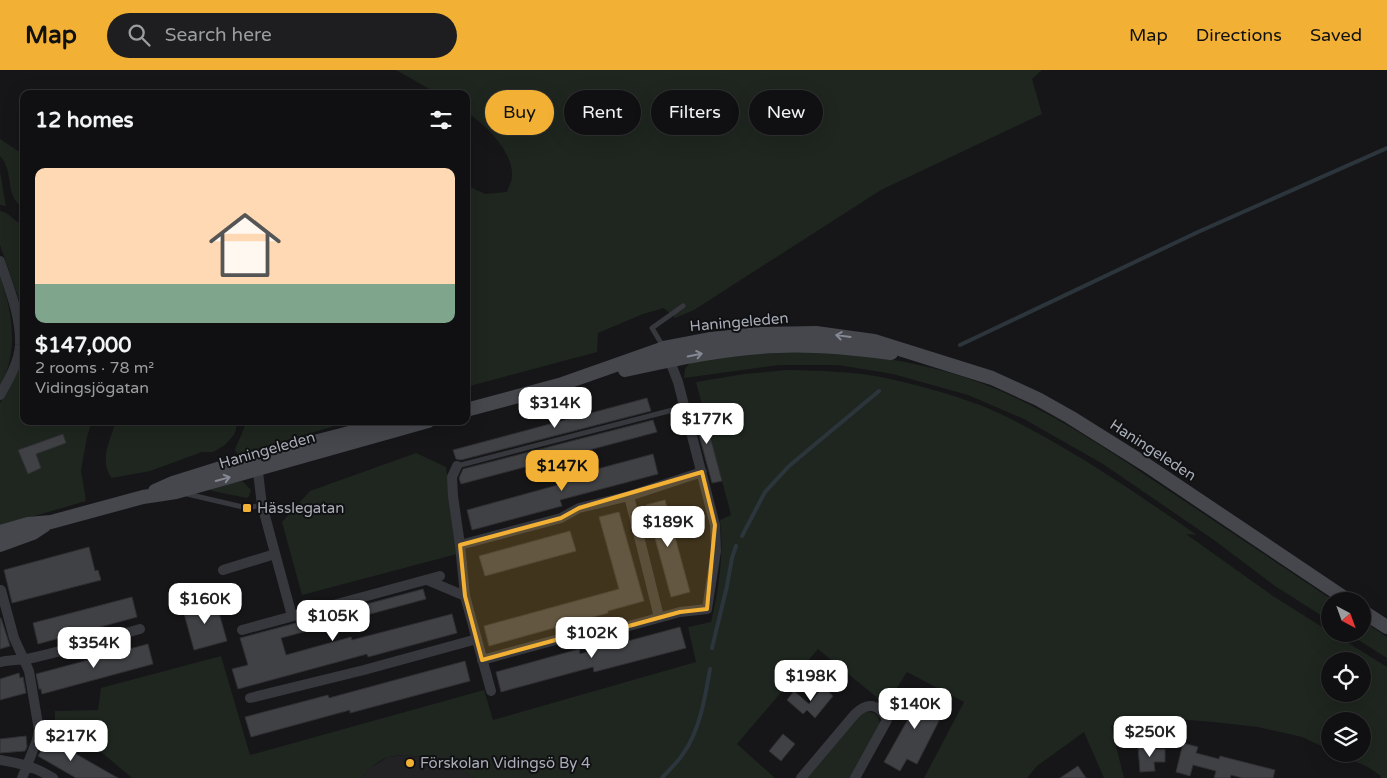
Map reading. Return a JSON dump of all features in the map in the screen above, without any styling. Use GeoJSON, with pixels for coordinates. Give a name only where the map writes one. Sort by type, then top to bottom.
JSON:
{"type":"FeatureCollection","features":[{"type":"Feature","properties":{"kind":"main road","name":"Haningeleden"},"geometry":{"type":"LineString","coordinates":[[470,409],[667,354],[776,346],[857,349],[924,357],[992,378],[1070,416],[1111,441],[1335,592]]}},
{"type":"Feature","properties":{"kind":"main road","name":"Haningeleden"},"geometry":{"type":"LineString","coordinates":[[0,532],[28,524],[51,522],[143,497],[176,492],[257,463],[384,425]]}},
{"type":"Feature","properties":{"kind":"main road","name":"Haningeleden"},"geometry":{"type":"LineString","coordinates":[[143,497],[173,483],[412,425]]}},
{"type":"Feature","properties":{"kind":"main road","name":"Haningeleden"},"geometry":{"type":"LineString","coordinates":[[0,545],[33,533],[51,522]]}},
{"type":"Feature","properties":{"kind":"main road"},"geometry":{"type":"LineString","coordinates":[[1371,617],[1387,627]]}},
{"type":"Feature","properties":{"kind":"street"},"geometry":{"type":"LineString","coordinates":[[0,261],[18,322],[20,346],[14,367],[0,395]]}},
{"type":"Feature","properties":{"kind":"street"},"geometry":{"type":"LineString","coordinates":[[482,660],[574,636],[596,634],[680,612],[707,609],[716,550],[715,525],[678,382],[667,354]]}},
{"type":"Feature","properties":{"kind":"street"},"geometry":{"type":"LineString","coordinates":[[257,463],[262,505],[292,616]]}},
{"type":"Feature","properties":{"kind":"street"},"geometry":{"type":"LineString","coordinates":[[457,466],[452,477],[453,496],[465,596],[491,691]]}},
{"type":"Feature","properties":{"kind":"street"},"geometry":{"type":"LineString","coordinates":[[460,545],[566,516],[579,508],[629,496],[702,472]]}},
{"type":"Feature","properties":{"kind":"street"},"geometry":{"type":"LineString","coordinates":[[629,496],[659,617]]}},
{"type":"Feature","properties":{"kind":"street"},"geometry":{"type":"LineString","coordinates":[[223,570],[275,554]]}},
{"type":"Feature","properties":{"kind":"street"},"geometry":{"type":"LineString","coordinates":[[242,630],[440,576]]}},
{"type":"Feature","properties":{"kind":"street"},"geometry":{"type":"LineString","coordinates":[[427,580],[465,596]]}},
{"type":"Feature","properties":{"kind":"street"},"geometry":{"type":"LineString","coordinates":[[1,590],[14,638],[29,671],[39,730],[22,778]]}},
{"type":"Feature","properties":{"kind":"street"},"geometry":{"type":"LineString","coordinates":[[0,662],[24,659],[140,629]]}},
{"type":"Feature","properties":{"kind":"street"},"geometry":{"type":"LineString","coordinates":[[250,698],[364,670],[477,639]]}},
{"type":"Feature","properties":{"kind":"street"},"geometry":{"type":"LineString","coordinates":[[801,778],[855,714],[866,706],[871,705],[881,711],[887,720],[854,778]]}},
{"type":"Feature","properties":{"kind":"street"},"geometry":{"type":"LineString","coordinates":[[0,760],[26,764],[53,778]]}},
{"type":"Feature","properties":{"kind":"lane"},"geometry":{"type":"LineString","coordinates":[[667,354],[652,328],[682,306]]}},
{"type":"Feature","properties":{"kind":"lane"},"geometry":{"type":"LineString","coordinates":[[457,466],[685,407]]}},
{"type":"Feature","properties":{"kind":"lane"},"geometry":{"type":"LineString","coordinates":[[176,492],[247,508],[262,505]]}},
{"type":"Feature","properties":{"kind":"highlighted area"},"geometry":{"type":"Polygon","coordinates":[[[702,472],[715,525],[707,609],[680,612],[596,635],[574,635],[482,660],[465,596],[460,545],[561,518],[579,508],[702,472]]]}},
{"type":"Feature","properties":{"kind":"shaded area"},"geometry":{"type":"Polygon","coordinates":[[[396,70],[1042,70],[1032,79],[1042,114],[881,190],[694,310],[675,318],[664,308],[643,314],[598,333],[597,352],[470,386],[470,187],[485,194],[507,192],[512,179],[511,168],[503,149],[493,135],[554,135],[554,90],[485,90],[485,128],[470,115],[470,90],[431,90],[396,70]]]}},
{"type":"Feature","properties":{"kind":"shaded area"},"geometry":{"type":"Polygon","coordinates":[[[0,139],[20,152],[20,204],[14,198],[5,162],[0,156],[0,139]]]}},
{"type":"Feature","properties":{"kind":"shaded area"},"geometry":{"type":"Polygon","coordinates":[[[0,172],[6,206],[0,205],[0,172]]]}},
{"type":"Feature","properties":{"kind":"shaded area"},"geometry":{"type":"Polygon","coordinates":[[[0,211],[7,213],[20,223],[20,302],[0,245],[0,211]]]}},
{"type":"Feature","properties":{"kind":"shaded area"},"geometry":{"type":"Polygon","coordinates":[[[0,276],[9,309],[12,344],[11,356],[0,385],[0,276]]]}},
{"type":"Feature","properties":{"kind":"shaded area"},"geometry":{"type":"Polygon","coordinates":[[[781,351],[857,355],[932,368],[1006,393],[1078,431],[1321,592],[1321,615],[1275,586],[1214,540],[1103,464],[1024,419],[968,395],[893,374],[838,365],[779,365],[684,378],[685,369],[691,361],[781,351]]]}},
{"type":"Feature","properties":{"kind":"shaded area"},"geometry":{"type":"Polygon","coordinates":[[[20,360],[20,425],[91,425],[81,470],[86,501],[0,526],[0,403],[20,360]]]}},
{"type":"Feature","properties":{"kind":"shaded area"},"geometry":{"type":"Polygon","coordinates":[[[787,370],[846,372],[881,377],[931,389],[988,408],[1061,446],[1197,535],[1186,534],[1273,596],[1321,626],[1321,642],[1347,642],[1363,652],[1321,652],[1321,702],[1371,702],[1371,657],[1387,667],[1387,778],[1380,778],[1381,776],[1368,767],[1356,762],[1371,762],[1371,712],[1321,712],[1321,746],[1302,737],[1258,727],[1163,718],[1111,726],[1124,778],[1104,778],[1084,732],[1037,766],[1027,778],[924,778],[964,702],[907,672],[886,705],[818,649],[737,744],[775,778],[474,778],[445,763],[410,755],[399,755],[381,760],[361,778],[132,778],[100,751],[99,746],[85,746],[84,739],[69,739],[68,731],[55,732],[55,711],[98,710],[101,688],[221,656],[250,755],[484,690],[493,720],[696,662],[688,627],[711,622],[720,571],[720,520],[731,515],[696,382],[744,374],[787,370]]]}},
{"type":"Feature","properties":{"kind":"shaded area"},"geometry":{"type":"Polygon","coordinates":[[[115,425],[236,425],[233,436],[225,445],[213,452],[202,452],[150,471],[112,478],[106,465],[109,442],[115,425]]]}},
{"type":"Feature","properties":{"kind":"shaded area"},"geometry":{"type":"Polygon","coordinates":[[[245,425],[338,425],[238,455],[235,450],[245,425]]]}},
{"type":"Feature","properties":{"kind":"shaded area"},"geometry":{"type":"Polygon","coordinates":[[[416,453],[446,467],[457,554],[302,595],[282,522],[310,491],[416,453]]]}},
{"type":"Feature","properties":{"kind":"shaded area"},"geometry":{"type":"Polygon","coordinates":[[[242,481],[251,490],[247,498],[212,491],[209,488],[242,481]]]}},
{"type":"Feature","properties":{"kind":"shaded area"},"geometry":{"type":"Polygon","coordinates":[[[1371,626],[1387,637],[1387,658],[1362,642],[1371,642],[1371,626]]]}},
{"type":"Feature","properties":{"kind":"shaded area"},"geometry":{"type":"Polygon","coordinates":[[[866,712],[876,715],[879,718],[880,724],[850,778],[807,778],[860,715],[866,712]]]}},
{"type":"Feature","properties":{"kind":"shaded area","name":"Förskolan Vidingsö By 4"},"geometry":{"type":"Polygon","coordinates":[[[406,755],[426,758],[462,770],[474,778],[361,778],[370,768],[388,757],[406,755]]]}},
{"type":"Feature","properties":{"kind":"building"},"geometry":{"type":"Polygon","coordinates":[[[647,398],[651,411],[461,460],[456,459],[453,450],[647,398]]]}},
{"type":"Feature","properties":{"kind":"building"},"geometry":{"type":"Polygon","coordinates":[[[702,406],[722,481],[712,483],[692,409],[702,406]]]}},
{"type":"Feature","properties":{"kind":"building"},"geometry":{"type":"Polygon","coordinates":[[[653,420],[657,432],[461,484],[459,478],[463,469],[653,420]]]}},
{"type":"Feature","properties":{"kind":"building"},"geometry":{"type":"Polygon","coordinates":[[[63,434],[66,443],[36,454],[41,468],[28,474],[18,450],[63,434]]]}},
{"type":"Feature","properties":{"kind":"building"},"geometry":{"type":"Polygon","coordinates":[[[653,454],[658,474],[560,500],[562,506],[472,530],[467,510],[565,483],[564,478],[653,454]]]}},
{"type":"Feature","properties":{"kind":"building"},"geometry":{"type":"Polygon","coordinates":[[[665,500],[690,592],[671,597],[646,505],[665,500]]]}},
{"type":"Feature","properties":{"kind":"building"},"geometry":{"type":"Polygon","coordinates":[[[619,512],[644,601],[489,646],[484,626],[619,589],[599,517],[619,512]]]}},
{"type":"Feature","properties":{"kind":"building"},"geometry":{"type":"Polygon","coordinates":[[[570,531],[576,551],[485,576],[479,556],[570,531]]]}},
{"type":"Feature","properties":{"kind":"building"},"geometry":{"type":"Polygon","coordinates":[[[89,547],[95,571],[98,570],[101,580],[12,603],[4,570],[89,547]]]}},
{"type":"Feature","properties":{"kind":"building"},"geometry":{"type":"Polygon","coordinates":[[[423,589],[426,599],[281,638],[286,655],[351,637],[352,640],[452,614],[457,633],[368,657],[367,654],[238,689],[232,669],[248,665],[240,638],[423,589]]]}},
{"type":"Feature","properties":{"kind":"building"},"geometry":{"type":"Polygon","coordinates":[[[132,597],[137,617],[38,644],[33,623],[132,597]]]}},
{"type":"Feature","properties":{"kind":"building"},"geometry":{"type":"Polygon","coordinates":[[[220,600],[223,611],[219,613],[227,641],[194,650],[183,610],[220,600]]]}},
{"type":"Feature","properties":{"kind":"building"},"geometry":{"type":"Polygon","coordinates":[[[0,618],[10,646],[0,649],[0,618]]]}},
{"type":"Feature","properties":{"kind":"building"},"geometry":{"type":"Polygon","coordinates":[[[680,627],[686,648],[594,672],[593,667],[501,692],[496,672],[579,649],[580,654],[680,627]]]}},
{"type":"Feature","properties":{"kind":"building"},"geometry":{"type":"Polygon","coordinates":[[[148,644],[153,664],[42,694],[41,689],[39,689],[36,674],[148,644]]]}},
{"type":"Feature","properties":{"kind":"building"},"geometry":{"type":"Polygon","coordinates":[[[465,661],[470,681],[350,713],[350,710],[251,737],[245,717],[328,695],[329,698],[465,661]]]}},
{"type":"Feature","properties":{"kind":"building"},"geometry":{"type":"Polygon","coordinates":[[[19,673],[20,678],[23,677],[26,693],[0,700],[0,679],[19,673]]]}},
{"type":"Feature","properties":{"kind":"building"},"geometry":{"type":"Polygon","coordinates":[[[823,687],[833,696],[815,718],[807,710],[803,714],[787,700],[794,691],[809,704],[823,687]]]}},
{"type":"Feature","properties":{"kind":"building"},"geometry":{"type":"Polygon","coordinates":[[[903,692],[914,698],[916,695],[931,703],[933,700],[946,707],[917,764],[907,759],[900,771],[884,762],[912,712],[897,703],[903,692]]]}},
{"type":"Feature","properties":{"kind":"building"},"geometry":{"type":"Polygon","coordinates":[[[783,734],[795,744],[781,761],[769,751],[783,734]]]}},
{"type":"Feature","properties":{"kind":"building"},"geometry":{"type":"Polygon","coordinates":[[[26,736],[27,747],[25,751],[0,753],[0,739],[26,736]]]}},
{"type":"Feature","properties":{"kind":"building"},"geometry":{"type":"Polygon","coordinates":[[[48,738],[118,778],[76,778],[38,756],[48,738]]]}},
{"type":"Feature","properties":{"kind":"building"},"geometry":{"type":"Polygon","coordinates":[[[1183,743],[1198,747],[1196,753],[1219,759],[1220,756],[1275,770],[1273,778],[1243,778],[1231,775],[1230,778],[1214,778],[1216,771],[1193,765],[1190,776],[1176,772],[1183,743]]]}},
{"type":"Feature","properties":{"kind":"building"},"geometry":{"type":"Polygon","coordinates":[[[1153,746],[1153,749],[1165,749],[1165,762],[1154,762],[1155,771],[1140,772],[1138,747],[1153,746]]]}},
{"type":"Feature","properties":{"kind":"building"},"geometry":{"type":"Polygon","coordinates":[[[1078,766],[1086,778],[1060,778],[1078,766]]]}},
{"type":"Feature","properties":{"kind":"waterway"},"geometry":{"type":"LineString","coordinates":[[960,345],[1198,232],[1387,148]]}},
{"type":"Feature","properties":{"kind":"waterway"},"geometry":{"type":"LineString","coordinates":[[742,536],[765,492],[789,466],[879,391]]}},
{"type":"Feature","properties":{"kind":"waterway"},"geometry":{"type":"LineString","coordinates":[[712,648],[736,546]]}},
{"type":"Feature","properties":{"kind":"waterway"},"geometry":{"type":"LineString","coordinates":[[662,778],[681,757],[694,735],[701,713],[710,669]]}},
{"type":"Feature","properties":{"kind":"place","name":"Hässlegatan"},"geometry":{"type":"Point","coordinates":[247,508]}},
{"type":"Feature","properties":{"kind":"place","name":"Förskolan Vidingsö By 4"},"geometry":{"type":"Point","coordinates":[410,763]}}]}
